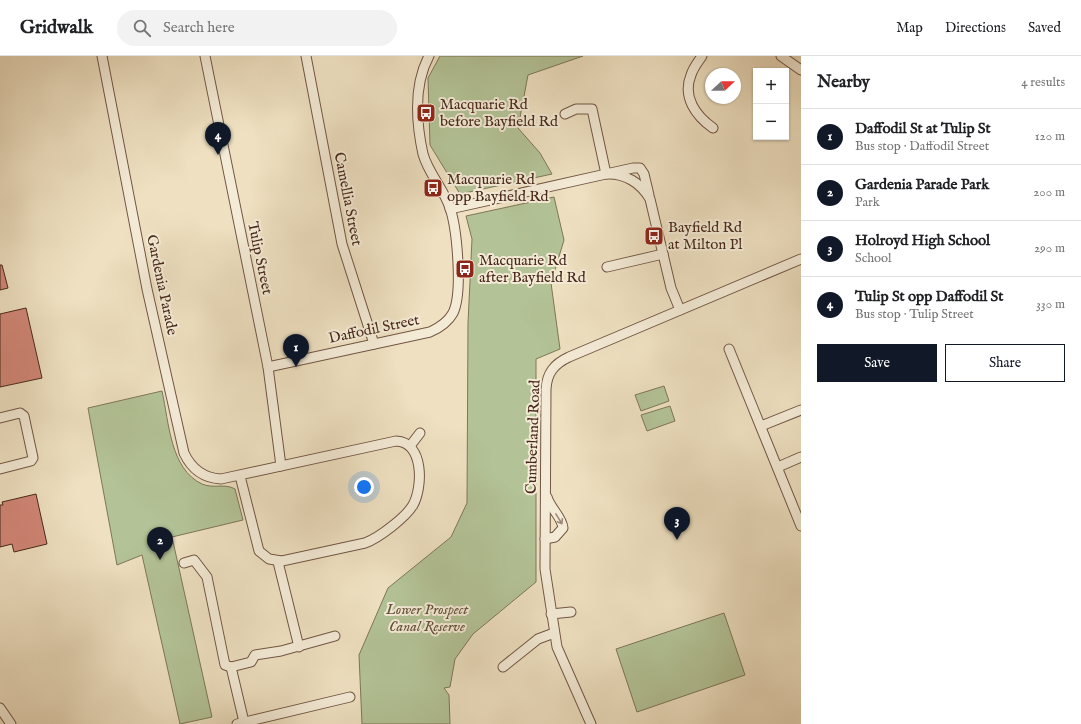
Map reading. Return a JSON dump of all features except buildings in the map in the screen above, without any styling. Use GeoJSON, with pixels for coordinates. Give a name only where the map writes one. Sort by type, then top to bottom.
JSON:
{"type":"FeatureCollection","features":[{"type":"Feature","properties":{"kind":"street","name":"Gardenia Parade"},"geometry":{"type":"LineString","coordinates":[[102,56],[147,289],[184,453],[194,468],[206,476],[221,479],[396,441],[410,446]]}},
{"type":"Feature","properties":{"kind":"street","name":"Tulip Street"},"geometry":{"type":"LineString","coordinates":[[205,56],[268,367],[281,466]]}},
{"type":"Feature","properties":{"kind":"street","name":"Camellia Street"},"geometry":{"type":"LineString","coordinates":[[306,56],[342,244],[374,344]]}},
{"type":"Feature","properties":{"kind":"street"},"geometry":{"type":"LineString","coordinates":[[429,56],[419,79],[419,132],[424,156],[450,209],[633,168],[642,170],[671,288],[680,310]]}},
{"type":"Feature","properties":{"kind":"street"},"geometry":{"type":"LineString","coordinates":[[702,56],[691,74],[689,89],[691,100],[697,116],[713,128]]}},
{"type":"Feature","properties":{"kind":"street"},"geometry":{"type":"LineString","coordinates":[[781,56],[801,70]]}},
{"type":"Feature","properties":{"kind":"street"},"geometry":{"type":"LineString","coordinates":[[565,114],[576,109],[592,109],[606,174]]}},
{"type":"Feature","properties":{"kind":"street"},"geometry":{"type":"LineString","coordinates":[[606,174],[624,176],[634,181],[647,194],[652,206]]}},
{"type":"Feature","properties":{"kind":"street","name":"Daffodil Street"},"geometry":{"type":"LineString","coordinates":[[268,367],[434,330],[444,323],[454,310],[456,302],[457,257],[450,209]]}},
{"type":"Feature","properties":{"kind":"street"},"geometry":{"type":"LineString","coordinates":[[607,267],[663,254]]}},
{"type":"Feature","properties":{"kind":"street","name":"Cumberland Road"},"geometry":{"type":"LineString","coordinates":[[591,724],[562,661],[554,633],[545,569],[546,389],[548,376],[554,367],[569,357],[801,259]]}},
{"type":"Feature","properties":{"kind":"street"},"geometry":{"type":"LineString","coordinates":[[729,349],[801,526]]}},
{"type":"Feature","properties":{"kind":"street"},"geometry":{"type":"LineString","coordinates":[[761,426],[801,410]]}},
{"type":"Feature","properties":{"kind":"street"},"geometry":{"type":"LineString","coordinates":[[0,418],[20,413],[24,416],[33,458],[31,462],[0,469]]}},
{"type":"Feature","properties":{"kind":"street"},"geometry":{"type":"LineString","coordinates":[[240,476],[257,547],[265,557],[278,562],[368,542],[404,515],[413,503],[418,486],[418,459],[410,446],[420,433]]}},
{"type":"Feature","properties":{"kind":"street"},"geometry":{"type":"LineString","coordinates":[[778,467],[801,457]]}},
{"type":"Feature","properties":{"kind":"street"},"geometry":{"type":"LineString","coordinates":[[545,490],[548,502],[561,521],[563,528],[555,537],[545,539]]}},
{"type":"Feature","properties":{"kind":"street"},"geometry":{"type":"LineString","coordinates":[[184,563],[194,560],[206,574],[220,638],[222,659],[225,665],[231,668],[251,662],[255,655],[269,654],[299,647],[335,636]]}},
{"type":"Feature","properties":{"kind":"street"},"geometry":{"type":"LineString","coordinates":[[278,562],[299,647]]}},
{"type":"Feature","properties":{"kind":"street"},"geometry":{"type":"LineString","coordinates":[[551,614],[571,612]]}},
{"type":"Feature","properties":{"kind":"street"},"geometry":{"type":"LineString","coordinates":[[504,667],[538,639],[554,633]]}},
{"type":"Feature","properties":{"kind":"street"},"geometry":{"type":"LineString","coordinates":[[231,668],[241,723],[350,697]]}},
{"type":"Feature","properties":{"kind":"street"},"geometry":{"type":"LineString","coordinates":[[0,708],[11,724]]}},
{"type":"Feature","properties":{"kind":"green space"},"geometry":{"type":"Polygon","coordinates":[[[440,56],[583,56],[528,75],[518,128],[540,153],[552,174],[460,194],[430,145],[428,78],[440,56]]]}},
{"type":"Feature","properties":{"kind":"green space","name":"Lower Prospect Canal Reserve"},"geometry":{"type":"Polygon","coordinates":[[[554,197],[564,240],[551,283],[560,349],[536,359],[536,582],[473,634],[455,659],[450,687],[444,688],[449,695],[450,724],[362,724],[359,655],[388,588],[451,537],[467,503],[468,323],[472,239],[466,216],[554,197]]]}},
{"type":"Feature","properties":{"kind":"green space"},"geometry":{"type":"Polygon","coordinates":[[[664,386],[669,401],[641,411],[635,395],[664,386]]]}},
{"type":"Feature","properties":{"kind":"green space"},"geometry":{"type":"Polygon","coordinates":[[[162,391],[169,430],[177,456],[183,468],[191,477],[202,484],[210,486],[227,486],[235,489],[243,520],[172,537],[212,717],[180,724],[142,555],[117,565],[88,408],[162,391]]]}},
{"type":"Feature","properties":{"kind":"green space"},"geometry":{"type":"Polygon","coordinates":[[[670,406],[675,421],[647,431],[641,415],[670,406]]]}},
{"type":"Feature","properties":{"kind":"green space"},"geometry":{"type":"Polygon","coordinates":[[[724,613],[745,675],[637,712],[616,649],[724,613]]]}},
{"type":"Feature","properties":{"kind":"place","name":"Macquarie Rd before Bayfield Rd"},"geometry":{"type":"Point","coordinates":[426,113]}},
{"type":"Feature","properties":{"kind":"place","name":"Tulip St opp Daffodil St"},"geometry":{"type":"Point","coordinates":[218,155]}},
{"type":"Feature","properties":{"kind":"place","name":"Macquarie Rd opp Bayfield Rd"},"geometry":{"type":"Point","coordinates":[433,188]}},
{"type":"Feature","properties":{"kind":"place","name":"Bayfield Rd at Milton Pl"},"geometry":{"type":"Point","coordinates":[654,236]}},
{"type":"Feature","properties":{"kind":"place","name":"Macquarie Rd after Bayfield Rd"},"geometry":{"type":"Point","coordinates":[465,269]}},
{"type":"Feature","properties":{"kind":"place","name":"Daffodil St at Tulip St"},"geometry":{"type":"Point","coordinates":[296,367]}},
{"type":"Feature","properties":{"kind":"place","name":"Holroyd High School"},"geometry":{"type":"Point","coordinates":[677,540]}},
{"type":"Feature","properties":{"kind":"place","name":"Gardenia Parade Park"},"geometry":{"type":"Point","coordinates":[160,560]}}]}
